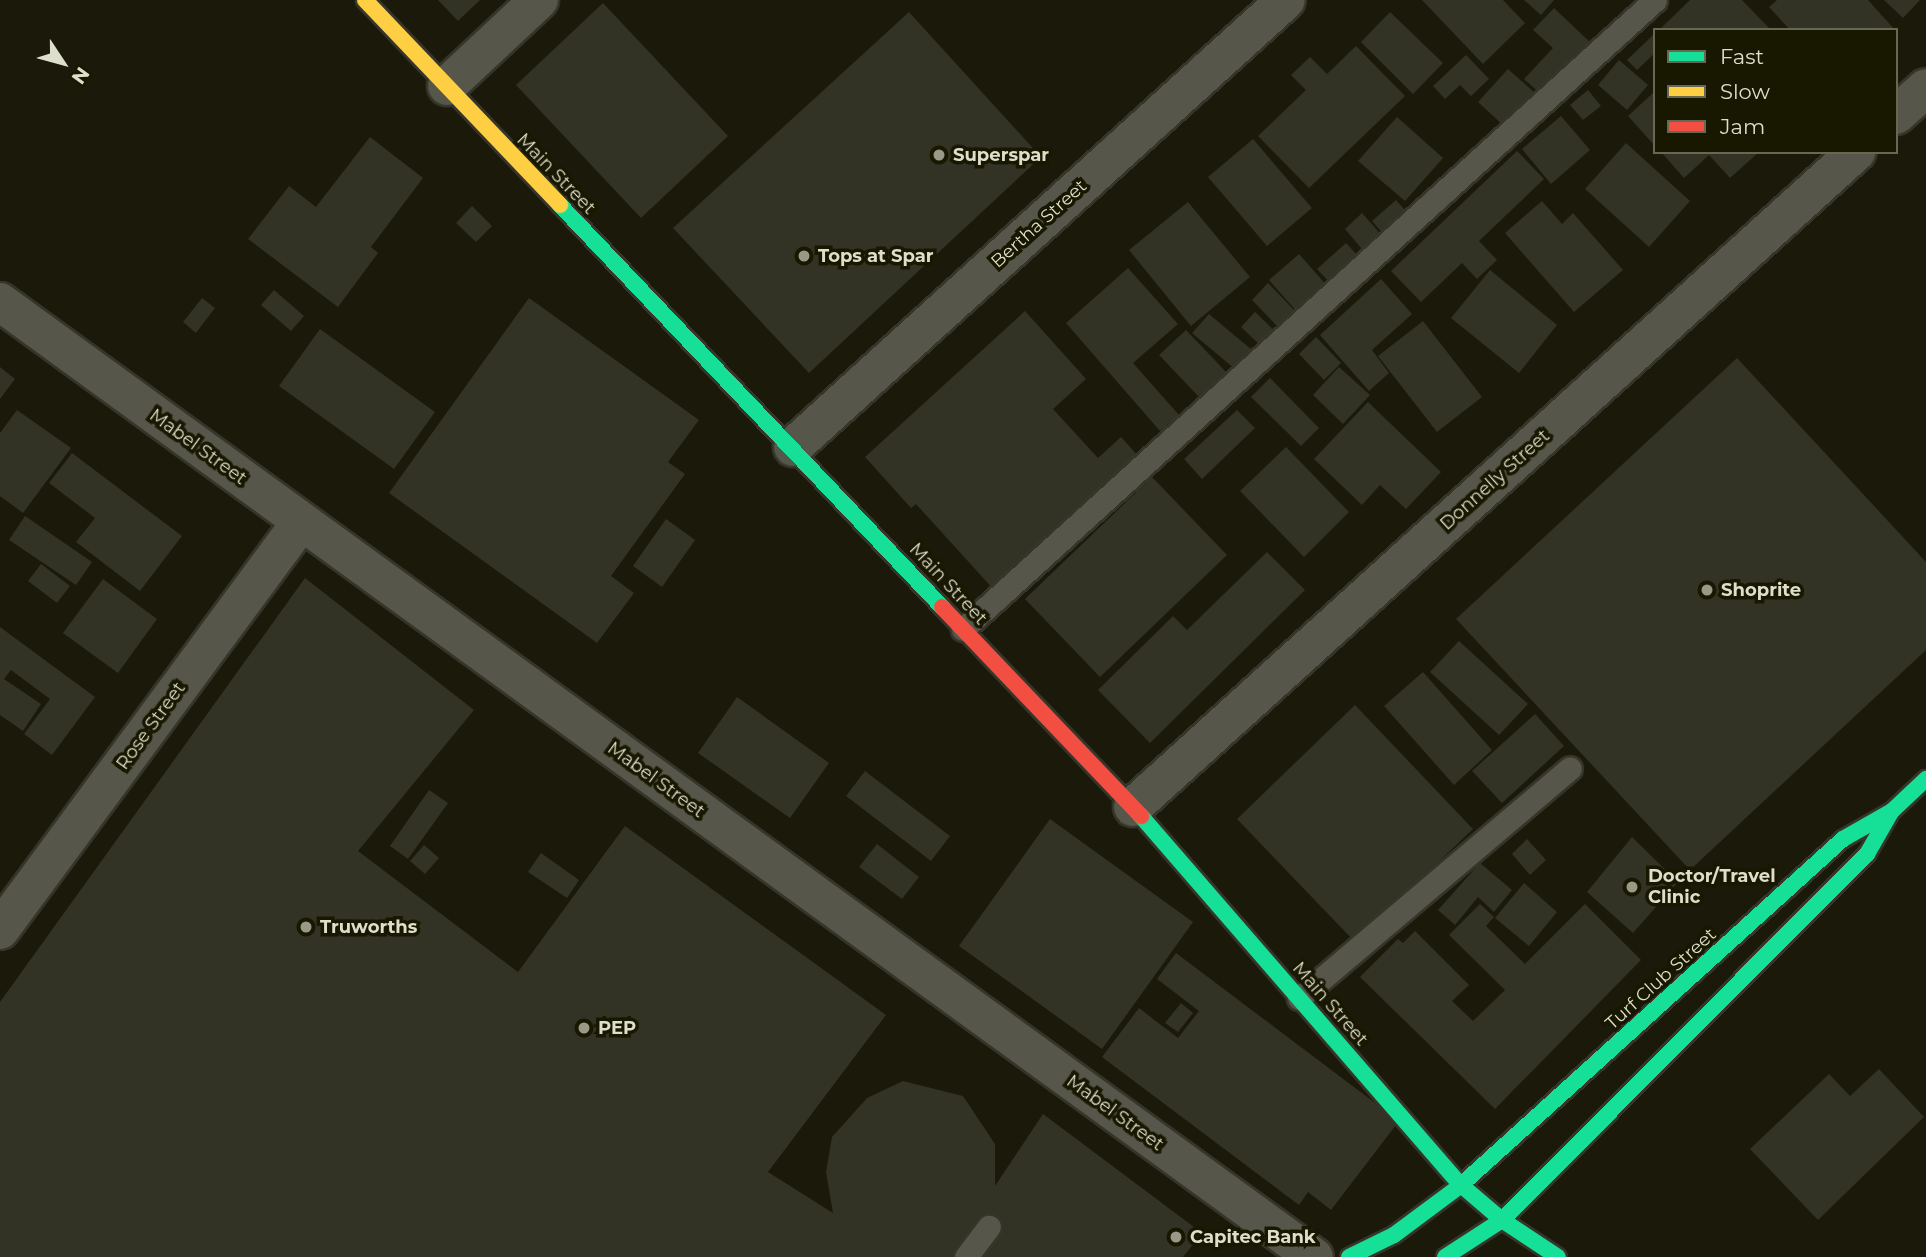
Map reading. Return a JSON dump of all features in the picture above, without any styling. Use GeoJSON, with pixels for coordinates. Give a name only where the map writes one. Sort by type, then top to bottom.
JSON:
{"type":"FeatureCollection","features":[{"type":"Feature","properties":{"kind":"main road","name":"Main Street"},"geometry":{"type":"LineString","coordinates":[[365,0],[1133,807],[1461,1185],[1502,1220],[1558,1257]]}},
{"type":"Feature","properties":{"kind":"main road","name":"Turf Club Street"},"geometry":{"type":"LineString","coordinates":[[1349,1257],[1394,1235],[1461,1185],[1843,839],[1892,811],[1926,779]]}},
{"type":"Feature","properties":{"kind":"main road","name":"Turf Club Street"},"geometry":{"type":"LineString","coordinates":[[1445,1257],[1502,1220],[1867,855],[1892,811]]}},
{"type":"Feature","properties":{"kind":"street"},"geometry":{"type":"LineString","coordinates":[[447,86],[539,0]]}},
{"type":"Feature","properties":{"kind":"street","name":"Bertha Street"},"geometry":{"type":"LineString","coordinates":[[793,447],[1286,0]]}},
{"type":"Feature","properties":{"kind":"street"},"geometry":{"type":"LineString","coordinates":[[1898,114],[1926,89]]}},
{"type":"Feature","properties":{"kind":"street","name":"Donnelly Street"},"geometry":{"type":"LineString","coordinates":[[1133,807],[1854,154]]}},
{"type":"Feature","properties":{"kind":"street","name":"Mabel Street"},"geometry":{"type":"LineString","coordinates":[[0,302],[1314,1257]]}},
{"type":"Feature","properties":{"kind":"street","name":"Rose Street"},"geometry":{"type":"LineString","coordinates":[[6,910],[301,523]]}},
{"type":"Feature","properties":{"kind":"lane"},"geometry":{"type":"LineString","coordinates":[[963,629],[1654,0]]}},
{"type":"Feature","properties":{"kind":"lane"},"geometry":{"type":"LineString","coordinates":[[1299,998],[1570,768]]}},
{"type":"Feature","properties":{"kind":"lane"},"geometry":{"type":"LineString","coordinates":[[966,1257],[989,1227]]}},
{"type":"Feature","properties":{"kind":"building"},"geometry":{"type":"Polygon","coordinates":[[[438,0],[480,0],[458,21],[438,0]]]}},
{"type":"Feature","properties":{"kind":"building"},"geometry":{"type":"Polygon","coordinates":[[[1422,0],[1503,0],[1525,23],[1483,64],[1422,0]]]}},
{"type":"Feature","properties":{"kind":"building"},"geometry":{"type":"Polygon","coordinates":[[[1524,0],[1554,0],[1541,15],[1524,0]]]}},
{"type":"Feature","properties":{"kind":"building"},"geometry":{"type":"Polygon","coordinates":[[[1690,0],[1742,0],[1769,28],[1661,28],[1690,0]]]}},
{"type":"Feature","properties":{"kind":"building"},"geometry":{"type":"Polygon","coordinates":[[[1777,0],[1868,0],[1893,28],[1788,28],[1769,7],[1777,0]]]}},
{"type":"Feature","properties":{"kind":"building"},"geometry":{"type":"Polygon","coordinates":[[[1884,0],[1920,0],[1903,18],[1884,0]]]}},
{"type":"Feature","properties":{"kind":"building"},"geometry":{"type":"Polygon","coordinates":[[[603,3],[728,136],[641,218],[516,85],[603,3]]]}},
{"type":"Feature","properties":{"kind":"building"},"geometry":{"type":"Polygon","coordinates":[[[1554,8],[1592,44],[1543,96],[1524,79],[1553,48],[1533,30],[1554,8]]]}},
{"type":"Feature","properties":{"kind":"building"},"geometry":{"type":"Polygon","coordinates":[[[909,12],[1041,157],[809,373],[673,228],[909,12]]]}},
{"type":"Feature","properties":{"kind":"building"},"geometry":{"type":"Polygon","coordinates":[[[1390,12],[1443,63],[1413,94],[1361,42],[1390,12]]]}},
{"type":"Feature","properties":{"kind":"building"},"geometry":{"type":"Polygon","coordinates":[[[1653,35],[1653,55],[1637,70],[1627,60],[1653,35]]]}},
{"type":"Feature","properties":{"kind":"building"},"geometry":{"type":"Polygon","coordinates":[[[1356,46],[1405,96],[1309,188],[1258,136],[1306,90],[1291,75],[1310,57],[1327,74],[1356,46]]]}},
{"type":"Feature","properties":{"kind":"building"},"geometry":{"type":"Polygon","coordinates":[[[1466,55],[1489,79],[1471,96],[1460,85],[1445,99],[1433,86],[1466,55]]]}},
{"type":"Feature","properties":{"kind":"building"},"geometry":{"type":"Polygon","coordinates":[[[1619,60],[1648,85],[1627,110],[1598,85],[1619,60]]]}},
{"type":"Feature","properties":{"kind":"building"},"geometry":{"type":"Polygon","coordinates":[[[1508,69],[1536,94],[1505,127],[1478,102],[1508,69]]]}},
{"type":"Feature","properties":{"kind":"building"},"geometry":{"type":"Polygon","coordinates":[[[1588,90],[1601,106],[1583,120],[1570,105],[1588,90]]]}},
{"type":"Feature","properties":{"kind":"building"},"geometry":{"type":"Polygon","coordinates":[[[1653,93],[1653,144],[1628,116],[1653,93]]]}},
{"type":"Feature","properties":{"kind":"building"},"geometry":{"type":"Polygon","coordinates":[[[1561,116],[1590,150],[1551,184],[1522,149],[1561,116]]]}},
{"type":"Feature","properties":{"kind":"building"},"geometry":{"type":"Polygon","coordinates":[[[1397,117],[1443,158],[1405,201],[1358,161],[1397,117]]]}},
{"type":"Feature","properties":{"kind":"building"},"geometry":{"type":"Polygon","coordinates":[[[370,137],[423,178],[371,247],[378,253],[338,307],[248,239],[289,186],[316,207],[370,137]]]}},
{"type":"Feature","properties":{"kind":"building"},"geometry":{"type":"Polygon","coordinates":[[[1253,139],[1312,208],[1267,246],[1208,177],[1253,139]]]}},
{"type":"Feature","properties":{"kind":"building"},"geometry":{"type":"Polygon","coordinates":[[[1626,143],[1690,201],[1649,247],[1585,189],[1626,143]]]}},
{"type":"Feature","properties":{"kind":"building"},"geometry":{"type":"Polygon","coordinates":[[[1517,151],[1544,179],[1479,241],[1497,260],[1477,279],[1462,263],[1421,302],[1391,271],[1517,151]]]}},
{"type":"Feature","properties":{"kind":"building"},"geometry":{"type":"Polygon","coordinates":[[[1663,154],[1757,154],[1730,178],[1709,155],[1684,178],[1663,154]]]}},
{"type":"Feature","properties":{"kind":"building"},"geometry":{"type":"Polygon","coordinates":[[[1396,200],[1410,216],[1386,237],[1372,221],[1396,200]]]}},
{"type":"Feature","properties":{"kind":"building"},"geometry":{"type":"Polygon","coordinates":[[[1542,201],[1562,224],[1573,213],[1623,270],[1574,312],[1505,233],[1542,201]]]}},
{"type":"Feature","properties":{"kind":"building"},"geometry":{"type":"Polygon","coordinates":[[[1188,202],[1250,277],[1191,326],[1129,250],[1188,202]]]}},
{"type":"Feature","properties":{"kind":"building"},"geometry":{"type":"Polygon","coordinates":[[[472,206],[492,226],[476,242],[456,223],[472,206]]]}},
{"type":"Feature","properties":{"kind":"building"},"geometry":{"type":"Polygon","coordinates":[[[1362,213],[1385,239],[1367,255],[1345,229],[1362,213]]]}},
{"type":"Feature","properties":{"kind":"building"},"geometry":{"type":"Polygon","coordinates":[[[1346,243],[1360,258],[1332,285],[1317,269],[1346,243]]]}},
{"type":"Feature","properties":{"kind":"building"},"geometry":{"type":"Polygon","coordinates":[[[1299,254],[1329,288],[1299,314],[1269,280],[1299,254]]]}},
{"type":"Feature","properties":{"kind":"building"},"geometry":{"type":"Polygon","coordinates":[[[1128,268],[1178,324],[1133,363],[1179,415],[1160,431],[1066,323],[1128,268]]]}},
{"type":"Feature","properties":{"kind":"building"},"geometry":{"type":"Polygon","coordinates":[[[1490,270],[1557,325],[1519,373],[1451,318],[1490,270]]]}},
{"type":"Feature","properties":{"kind":"building"},"geometry":{"type":"Polygon","coordinates":[[[1381,279],[1412,314],[1372,350],[1389,373],[1369,391],[1320,335],[1381,279]]]}},
{"type":"Feature","properties":{"kind":"building"},"geometry":{"type":"Polygon","coordinates":[[[1268,283],[1295,311],[1278,327],[1252,300],[1268,283]]]}},
{"type":"Feature","properties":{"kind":"building"},"geometry":{"type":"Polygon","coordinates":[[[274,290],[304,316],[291,331],[261,305],[274,290]]]}},
{"type":"Feature","properties":{"kind":"building"},"geometry":{"type":"Polygon","coordinates":[[[202,298],[215,308],[196,333],[183,322],[202,298]]]}},
{"type":"Feature","properties":{"kind":"building"},"geometry":{"type":"Polygon","coordinates":[[[529,298],[699,420],[668,462],[685,474],[611,576],[634,593],[597,643],[389,493],[529,298]]]}},
{"type":"Feature","properties":{"kind":"building"},"geometry":{"type":"Polygon","coordinates":[[[1025,311],[1086,379],[1053,409],[1098,458],[1121,437],[1140,458],[995,591],[916,504],[911,508],[865,457],[1025,311]]]}},
{"type":"Feature","properties":{"kind":"building"},"geometry":{"type":"Polygon","coordinates":[[[1255,312],[1276,332],[1262,347],[1241,327],[1255,312]]]}},
{"type":"Feature","properties":{"kind":"building"},"geometry":{"type":"Polygon","coordinates":[[[1209,314],[1252,350],[1236,370],[1192,333],[1209,314]]]}},
{"type":"Feature","properties":{"kind":"building"},"geometry":{"type":"Polygon","coordinates":[[[1423,321],[1482,397],[1437,432],[1378,356],[1423,321]]]}},
{"type":"Feature","properties":{"kind":"building"},"geometry":{"type":"Polygon","coordinates":[[[320,329],[435,412],[394,469],[279,386],[320,329]]]}},
{"type":"Feature","properties":{"kind":"building"},"geometry":{"type":"Polygon","coordinates":[[[1186,330],[1227,373],[1200,398],[1159,355],[1186,330]]]}},
{"type":"Feature","properties":{"kind":"building"},"geometry":{"type":"Polygon","coordinates":[[[1316,337],[1341,363],[1324,380],[1299,354],[1316,337]]]}},
{"type":"Feature","properties":{"kind":"building","name":"Shoprite"},"geometry":{"type":"Polygon","coordinates":[[[1737,358],[1926,562],[1926,650],[1690,870],[1456,619],[1737,358]]]}},
{"type":"Feature","properties":{"kind":"building"},"geometry":{"type":"Polygon","coordinates":[[[0,367],[15,379],[0,399],[0,367]]]}},
{"type":"Feature","properties":{"kind":"building"},"geometry":{"type":"Polygon","coordinates":[[[1339,367],[1370,395],[1343,424],[1313,395],[1339,367]]]}},
{"type":"Feature","properties":{"kind":"building"},"geometry":{"type":"Polygon","coordinates":[[[1270,378],[1319,428],[1301,446],[1251,397],[1270,378]]]}},
{"type":"Feature","properties":{"kind":"building"},"geometry":{"type":"Polygon","coordinates":[[[1368,402],[1441,472],[1406,509],[1380,485],[1362,505],[1314,459],[1368,402]]]}},
{"type":"Feature","properties":{"kind":"building"},"geometry":{"type":"Polygon","coordinates":[[[17,410],[71,448],[23,513],[0,496],[0,433],[17,410]]]}},
{"type":"Feature","properties":{"kind":"building"},"geometry":{"type":"Polygon","coordinates":[[[1237,410],[1255,428],[1202,479],[1184,459],[1237,410]]]}},
{"type":"Feature","properties":{"kind":"building"},"geometry":{"type":"Polygon","coordinates":[[[1286,447],[1349,512],[1304,557],[1240,491],[1286,447]]]}},
{"type":"Feature","properties":{"kind":"building"},"geometry":{"type":"Polygon","coordinates":[[[72,453],[182,536],[140,591],[76,542],[95,518],[49,483],[72,453]]]}},
{"type":"Feature","properties":{"kind":"building"},"geometry":{"type":"Polygon","coordinates":[[[1152,477],[1227,555],[1100,677],[1025,599],[1152,477]]]}},
{"type":"Feature","properties":{"kind":"building"},"geometry":{"type":"Polygon","coordinates":[[[25,516],[92,562],[76,585],[9,540],[25,516]]]}},
{"type":"Feature","properties":{"kind":"building"},"geometry":{"type":"Polygon","coordinates":[[[666,519],[695,540],[662,587],[633,566],[666,519]]]}},
{"type":"Feature","properties":{"kind":"building"},"geometry":{"type":"Polygon","coordinates":[[[1267,552],[1305,590],[1150,743],[1098,690],[1173,616],[1187,630],[1267,552]]]}},
{"type":"Feature","properties":{"kind":"building"},"geometry":{"type":"Polygon","coordinates":[[[41,564],[70,586],[57,603],[28,581],[41,564]]]}},
{"type":"Feature","properties":{"kind":"building"},"geometry":{"type":"Polygon","coordinates":[[[305,578],[474,710],[358,851],[518,972],[625,826],[886,1015],[768,1172],[833,1213],[826,1172],[832,1137],[867,1098],[903,1081],[963,1096],[995,1144],[995,1186],[1043,1114],[1202,1233],[1183,1257],[0,1257],[0,1002],[305,578]]]}},
{"type":"Feature","properties":{"kind":"building"},"geometry":{"type":"Polygon","coordinates":[[[103,579],[157,619],[118,673],[63,633],[103,579]]]}},
{"type":"Feature","properties":{"kind":"building"},"geometry":{"type":"Polygon","coordinates":[[[0,627],[95,697],[52,755],[24,734],[50,699],[11,670],[4,679],[41,704],[23,731],[0,715],[0,627]]]}},
{"type":"Feature","properties":{"kind":"building"},"geometry":{"type":"Polygon","coordinates":[[[1459,641],[1528,704],[1499,735],[1430,672],[1459,641]]]}},
{"type":"Feature","properties":{"kind":"building"},"geometry":{"type":"Polygon","coordinates":[[[1423,672],[1492,750],[1454,785],[1384,706],[1423,672]]]}},
{"type":"Feature","properties":{"kind":"building"},"geometry":{"type":"Polygon","coordinates":[[[737,697],[829,763],[790,818],[698,753],[737,697]]]}},
{"type":"Feature","properties":{"kind":"building"},"geometry":{"type":"Polygon","coordinates":[[[1355,705],[1473,829],[1355,942],[1237,819],[1355,705]]]}},
{"type":"Feature","properties":{"kind":"building"},"geometry":{"type":"Polygon","coordinates":[[[1535,714],[1564,746],[1502,803],[1472,771],[1535,714]]]}},
{"type":"Feature","properties":{"kind":"building"},"geometry":{"type":"Polygon","coordinates":[[[865,771],[950,836],[931,861],[846,796],[865,771]]]}},
{"type":"Feature","properties":{"kind":"building"},"geometry":{"type":"Polygon","coordinates":[[[429,790],[448,803],[408,859],[390,846],[429,790]]]}},
{"type":"Feature","properties":{"kind":"building"},"geometry":{"type":"Polygon","coordinates":[[[1050,819],[1193,922],[1102,1049],[959,946],[1050,819]]]}},
{"type":"Feature","properties":{"kind":"building","name":"Doctor/Travel Clinic"},"geometry":{"type":"Polygon","coordinates":[[[1632,837],[1678,882],[1633,933],[1587,892],[1632,837]]]}},
{"type":"Feature","properties":{"kind":"building"},"geometry":{"type":"Polygon","coordinates":[[[1527,839],[1546,860],[1530,875],[1512,854],[1527,839]]]}},
{"type":"Feature","properties":{"kind":"building"},"geometry":{"type":"Polygon","coordinates":[[[877,844],[919,877],[902,899],[859,867],[877,844]]]}},
{"type":"Feature","properties":{"kind":"building"},"geometry":{"type":"Polygon","coordinates":[[[424,845],[439,858],[425,874],[410,861],[424,845]]]}},
{"type":"Feature","properties":{"kind":"building"},"geometry":{"type":"Polygon","coordinates":[[[541,853],[579,880],[567,898],[528,872],[541,853]]]}},
{"type":"Feature","properties":{"kind":"building"},"geometry":{"type":"Polygon","coordinates":[[[1480,863],[1512,890],[1494,912],[1478,897],[1455,925],[1438,910],[1480,863]]]}},
{"type":"Feature","properties":{"kind":"building"},"geometry":{"type":"Polygon","coordinates":[[[1524,883],[1557,912],[1529,946],[1495,918],[1524,883]]]}},
{"type":"Feature","properties":{"kind":"building"},"geometry":{"type":"Polygon","coordinates":[[[1480,904],[1494,917],[1486,926],[1525,964],[1585,904],[1641,960],[1495,1109],[1360,977],[1398,939],[1403,943],[1415,931],[1469,985],[1452,1001],[1473,1021],[1505,990],[1449,935],[1480,904]]]}},
{"type":"Feature","properties":{"kind":"building"},"geometry":{"type":"Polygon","coordinates":[[[1176,953],[1399,1121],[1331,1210],[1308,1192],[1299,1205],[1102,1057],[1139,1008],[1178,1038],[1199,1011],[1157,979],[1176,953]]]}},
{"type":"Feature","properties":{"kind":"building"},"geometry":{"type":"Polygon","coordinates":[[[1181,1003],[1193,1013],[1178,1032],[1165,1023],[1181,1003]]]}},
{"type":"Feature","properties":{"kind":"building"},"geometry":{"type":"Polygon","coordinates":[[[1879,1069],[1924,1117],[1818,1220],[1750,1149],[1829,1074],[1850,1096],[1879,1069]]]}},
{"type":"Feature","properties":{"kind":"traffic: fast"},"geometry":{"type":"LineString","coordinates":[[560,205],[942,607]]}},
{"type":"Feature","properties":{"kind":"traffic: fast"},"geometry":{"type":"LineString","coordinates":[[1349,1257],[1394,1235],[1461,1185],[1843,839],[1892,811],[1926,779]]}},
{"type":"Feature","properties":{"kind":"traffic: fast"},"geometry":{"type":"LineString","coordinates":[[1445,1257],[1502,1220],[1867,854],[1890,814]]}},
{"type":"Feature","properties":{"kind":"traffic: fast"},"geometry":{"type":"LineString","coordinates":[[1141,816],[1461,1185],[1502,1220],[1558,1257]]}},
{"type":"Feature","properties":{"kind":"traffic: slow"},"geometry":{"type":"LineString","coordinates":[[365,0],[560,205]]}},
{"type":"Feature","properties":{"kind":"traffic: jam"},"geometry":{"type":"LineString","coordinates":[[942,607],[1141,816]]}},
{"type":"Feature","properties":{"kind":"place","name":"Superspar"},"geometry":{"type":"Point","coordinates":[939,155]}},
{"type":"Feature","properties":{"kind":"place","name":"Tops at Spar"},"geometry":{"type":"Point","coordinates":[804,256]}},
{"type":"Feature","properties":{"kind":"place","name":"Shoprite"},"geometry":{"type":"Point","coordinates":[1707,590]}},
{"type":"Feature","properties":{"kind":"place","name":"Doctor/Travel Clinic"},"geometry":{"type":"Point","coordinates":[1632,887]}},
{"type":"Feature","properties":{"kind":"place","name":"Truworths"},"geometry":{"type":"Point","coordinates":[306,927]}},
{"type":"Feature","properties":{"kind":"place","name":"PEP"},"geometry":{"type":"Point","coordinates":[584,1028]}},
{"type":"Feature","properties":{"kind":"place","name":"Capitec Bank"},"geometry":{"type":"Point","coordinates":[1176,1237]}}]}
